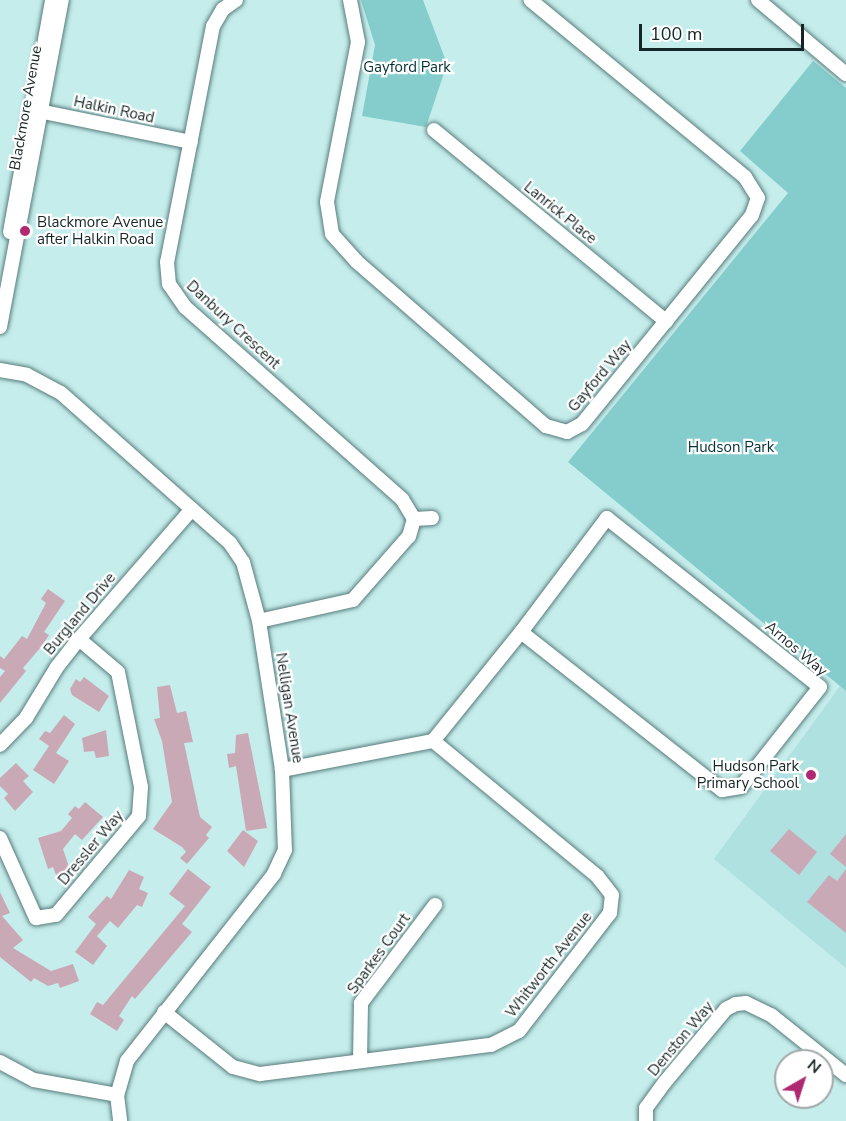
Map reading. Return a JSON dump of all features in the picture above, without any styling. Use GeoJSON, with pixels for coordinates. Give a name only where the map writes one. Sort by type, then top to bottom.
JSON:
{"type":"FeatureCollection","features":[{"type":"Feature","properties":{"kind":"street","name":"Blackmore Avenue"},"geometry":{"type":"LineString","coordinates":[[0,327],[52,0]]}},
{"type":"Feature","properties":{"kind":"street","name":"Blackmore Avenue"},"geometry":{"type":"LineString","coordinates":[[0,282],[62,0]]}},
{"type":"Feature","properties":{"kind":"street","name":"Danbury Crescent"},"geometry":{"type":"LineString","coordinates":[[236,0],[223,9],[213,26],[167,262],[174,295],[402,499],[414,519]]}},
{"type":"Feature","properties":{"kind":"street","name":"Gayford Way"},"geometry":{"type":"LineString","coordinates":[[350,0],[358,42],[327,202],[330,227],[343,249],[546,426],[567,432],[582,424],[752,215],[758,198],[754,187],[530,0]]}},
{"type":"Feature","properties":{"kind":"street"},"geometry":{"type":"LineString","coordinates":[[758,0],[846,74]]}},
{"type":"Feature","properties":{"kind":"street"},"geometry":{"type":"LineString","coordinates":[[768,0],[846,65]]}},
{"type":"Feature","properties":{"kind":"street","name":"Halkin Road"},"geometry":{"type":"LineString","coordinates":[[36,110],[191,142]]}},
{"type":"Feature","properties":{"kind":"street","name":"Lanrick Place"},"geometry":{"type":"LineString","coordinates":[[434,130],[666,321]]}},
{"type":"Feature","properties":{"kind":"street","name":"Nelligan Avenue"},"geometry":{"type":"LineString","coordinates":[[0,370],[27,375],[61,393],[230,543],[243,562],[259,621],[282,770],[285,850],[274,874],[128,1061],[117,1095],[120,1121]]}},
{"type":"Feature","properties":{"kind":"street","name":"Burgland Drive"},"geometry":{"type":"LineString","coordinates":[[0,745],[26,718],[57,667],[79,639],[192,508]]}},
{"type":"Feature","properties":{"kind":"street"},"geometry":{"type":"LineString","coordinates":[[259,621],[353,600],[409,536],[414,519],[432,518]]}},
{"type":"Feature","properties":{"kind":"street","name":"Arnos Way"},"geometry":{"type":"LineString","coordinates":[[433,741],[521,632],[607,518],[820,687],[741,787],[722,790],[521,632]]}},
{"type":"Feature","properties":{"kind":"street","name":"Dressler Way"},"geometry":{"type":"LineString","coordinates":[[0,838],[36,918],[46,917],[56,915],[139,816],[141,787],[118,672],[79,639]]}},
{"type":"Feature","properties":{"kind":"street"},"geometry":{"type":"LineString","coordinates":[[282,770],[433,741]]}},
{"type":"Feature","properties":{"kind":"street","name":"Whitworth Avenue"},"geometry":{"type":"LineString","coordinates":[[164,1012],[233,1067],[260,1074],[491,1045],[519,1031],[610,913],[612,895],[597,876],[433,741]]}},
{"type":"Feature","properties":{"kind":"street","name":"Sparkes Court"},"geometry":{"type":"LineString","coordinates":[[360,1061],[361,1003],[435,905]]}},
{"type":"Feature","properties":{"kind":"street","name":"Denston Way"},"geometry":{"type":"LineString","coordinates":[[646,1121],[646,1108],[665,1082],[726,1009],[736,1004],[746,1003],[771,1015],[846,1075]]}},
{"type":"Feature","properties":{"kind":"street"},"geometry":{"type":"LineString","coordinates":[[0,1062],[34,1080],[117,1095]]}},
{"type":"Feature","properties":{"kind":"shaded area","name":"Hudson Park Primary School"},"geometry":{"type":"Polygon","coordinates":[[[840,686],[846,691],[846,968],[714,859],[840,686]]]}},
{"type":"Feature","properties":{"kind":"green space","name":"Gayford Park"},"geometry":{"type":"Polygon","coordinates":[[[361,0],[423,0],[447,64],[426,127],[362,116],[375,45],[361,0]]]}},
{"type":"Feature","properties":{"kind":"green space","name":"Hudson Park"},"geometry":{"type":"Polygon","coordinates":[[[813,61],[846,88],[846,691],[568,462],[788,193],[740,151],[813,61]]]}},
{"type":"Feature","properties":{"kind":"building"},"geometry":{"type":"Polygon","coordinates":[[[48,589],[65,601],[44,632],[49,635],[23,668],[26,671],[0,703],[0,677],[5,671],[0,668],[0,656],[4,659],[22,636],[27,639],[46,603],[41,599],[48,589]]]}},
{"type":"Feature","properties":{"kind":"building"},"geometry":{"type":"Polygon","coordinates":[[[84,677],[109,696],[99,712],[72,695],[70,689],[76,679],[80,682],[84,677]]]}},
{"type":"Feature","properties":{"kind":"building"},"geometry":{"type":"Polygon","coordinates":[[[170,685],[177,713],[186,711],[193,742],[184,743],[200,817],[212,827],[206,835],[209,838],[187,864],[180,858],[186,852],[182,847],[153,829],[172,802],[162,741],[154,719],[160,718],[157,687],[170,685]]]}},
{"type":"Feature","properties":{"kind":"building"},"geometry":{"type":"Polygon","coordinates":[[[64,715],[75,724],[56,753],[69,761],[54,784],[33,770],[49,746],[39,739],[45,731],[50,733],[64,715]]]}},
{"type":"Feature","properties":{"kind":"building"},"geometry":{"type":"Polygon","coordinates":[[[106,730],[109,756],[96,758],[94,751],[84,752],[82,738],[106,730]]]}},
{"type":"Feature","properties":{"kind":"building"},"geometry":{"type":"Polygon","coordinates":[[[248,733],[267,828],[246,831],[236,766],[229,768],[227,754],[235,753],[236,735],[248,733]]]}},
{"type":"Feature","properties":{"kind":"building"},"geometry":{"type":"Polygon","coordinates":[[[16,763],[29,776],[23,781],[33,792],[15,811],[4,798],[8,794],[0,786],[0,778],[16,763]]]}},
{"type":"Feature","properties":{"kind":"building"},"geometry":{"type":"Polygon","coordinates":[[[85,802],[103,817],[82,840],[75,834],[63,849],[70,870],[56,875],[53,867],[48,869],[38,838],[61,831],[72,818],[68,814],[75,806],[79,809],[85,802]]]}},
{"type":"Feature","properties":{"kind":"building"},"geometry":{"type":"Polygon","coordinates":[[[789,829],[817,852],[799,875],[770,851],[789,829]]]}},
{"type":"Feature","properties":{"kind":"building"},"geometry":{"type":"Polygon","coordinates":[[[243,830],[258,841],[244,867],[227,851],[243,830]]]}},
{"type":"Feature","properties":{"kind":"building"},"geometry":{"type":"Polygon","coordinates":[[[846,834],[846,867],[830,854],[846,834]]]}},
{"type":"Feature","properties":{"kind":"building"},"geometry":{"type":"Polygon","coordinates":[[[188,869],[211,887],[182,924],[192,932],[135,999],[132,996],[119,1016],[124,1020],[117,1031],[90,1014],[97,1002],[103,1005],[185,906],[169,894],[188,869]]]}},
{"type":"Feature","properties":{"kind":"building"},"geometry":{"type":"Polygon","coordinates":[[[846,869],[846,933],[807,902],[829,875],[837,881],[846,869]]]}},
{"type":"Feature","properties":{"kind":"building"},"geometry":{"type":"Polygon","coordinates":[[[129,870],[144,877],[139,889],[148,893],[142,907],[137,905],[118,928],[110,921],[97,936],[107,946],[93,965],[75,952],[96,924],[88,917],[107,896],[111,899],[129,870]]]}},
{"type":"Feature","properties":{"kind":"building"},"geometry":{"type":"Polygon","coordinates":[[[0,892],[10,913],[2,916],[23,940],[13,948],[51,971],[73,964],[79,981],[60,988],[58,983],[48,986],[34,978],[31,982],[0,957],[0,892]]]}},
{"type":"Feature","properties":{"kind":"place","name":"Blackmore Avenue after Halkin Road"},"geometry":{"type":"Point","coordinates":[25,231]}},
{"type":"Feature","properties":{"kind":"place","name":"Hudson Park Primary School"},"geometry":{"type":"Point","coordinates":[811,775]}}]}
